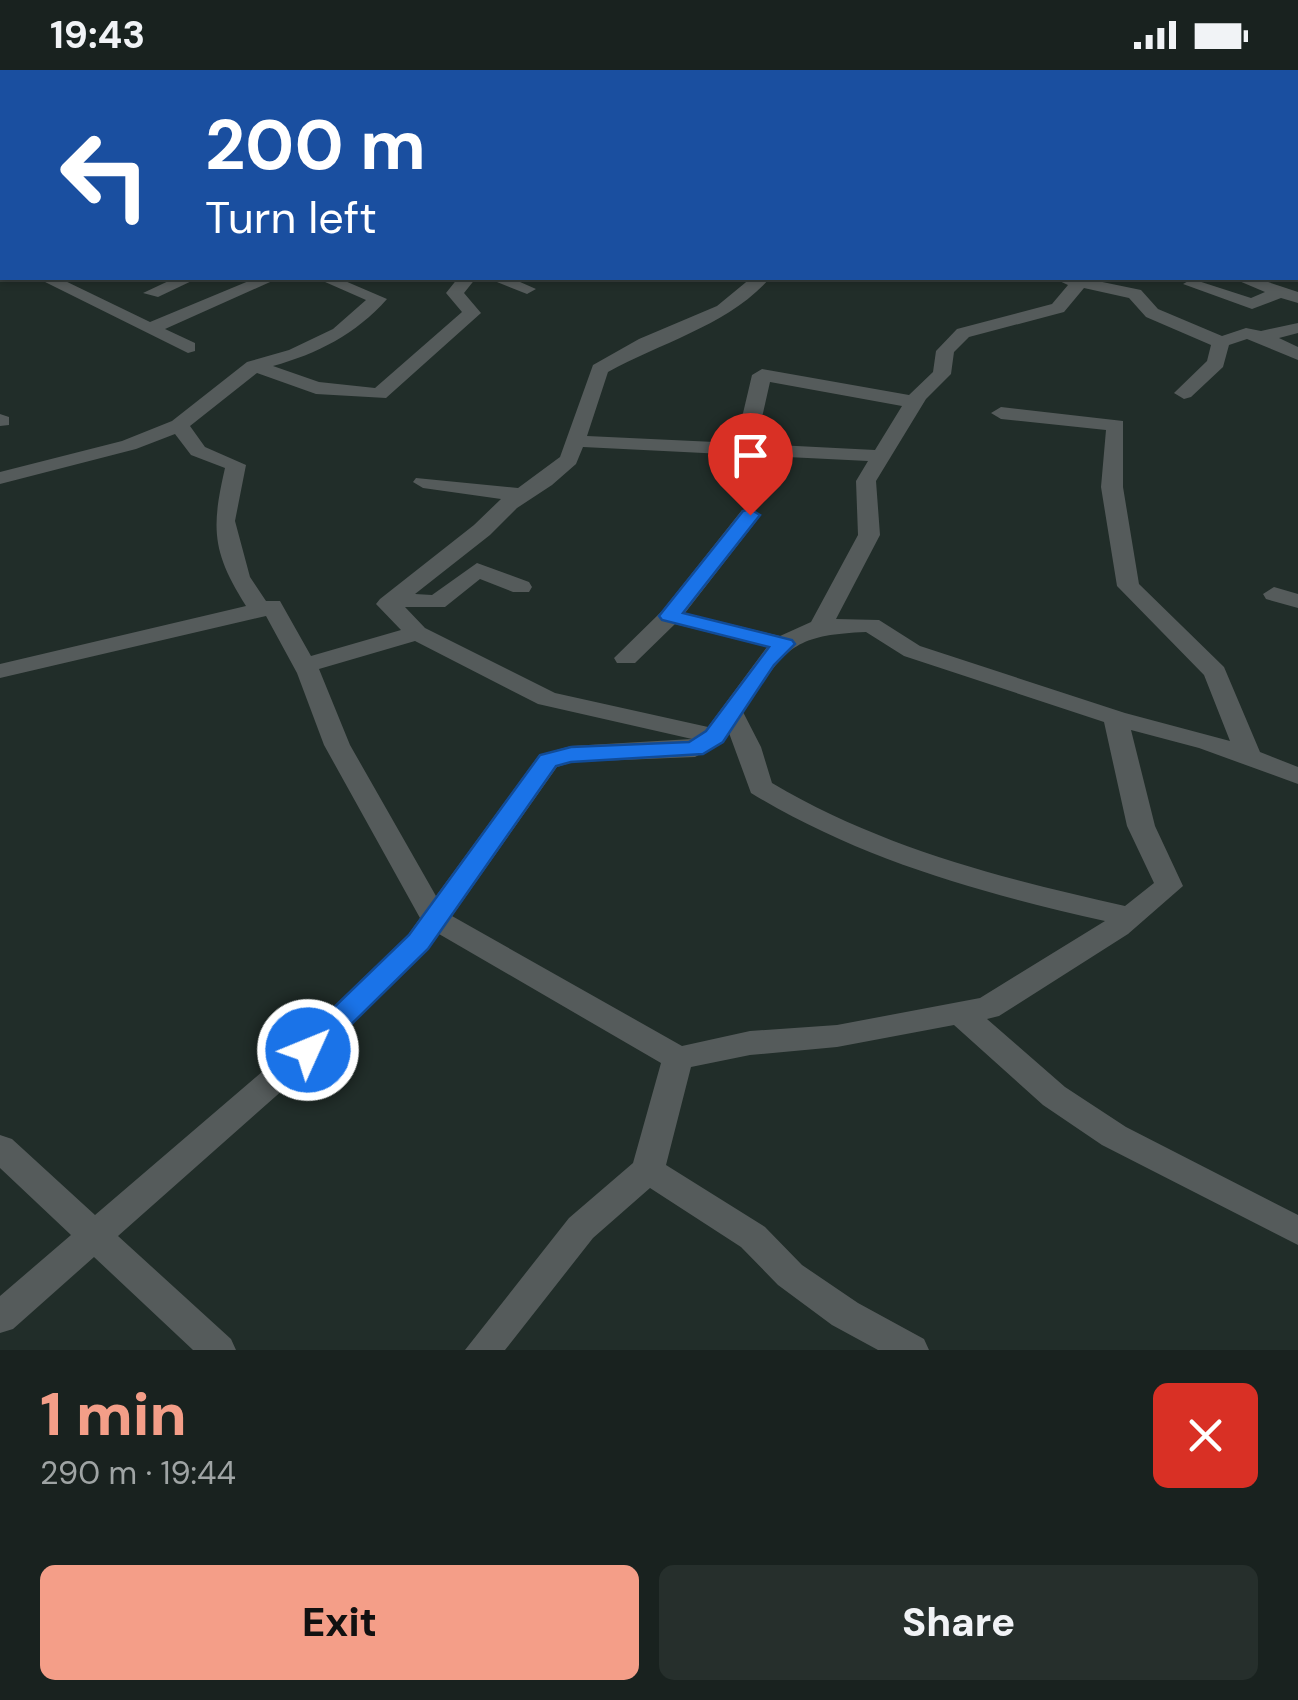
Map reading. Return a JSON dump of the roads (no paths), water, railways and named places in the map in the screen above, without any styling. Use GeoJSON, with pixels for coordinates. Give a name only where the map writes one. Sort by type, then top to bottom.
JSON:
{"type":"FeatureCollection","features":[{"type":"Feature","properties":{"kind":"street"},"geometry":{"type":"LineString","coordinates":[[50,280],[188,347]]}},
{"type":"Feature","properties":{"kind":"street"},"geometry":{"type":"LineString","coordinates":[[152,292],[184,280]]}},
{"type":"Feature","properties":{"kind":"street"},"geometry":{"type":"LineString","coordinates":[[152,328],[265,280]]}},
{"type":"Feature","properties":{"kind":"street"},"geometry":{"type":"LineString","coordinates":[[0,478],[129,445],[178,425],[254,366],[296,354],[339,332],[378,299],[329,280]]}},
{"type":"Feature","properties":{"kind":"street"},"geometry":{"type":"LineString","coordinates":[[254,366],[316,388],[378,394],[472,313],[456,293],[466,280]]}},
{"type":"Feature","properties":{"kind":"street"},"geometry":{"type":"LineString","coordinates":[[501,280],[527,290]]}},
{"type":"Feature","properties":{"kind":"street"},"geometry":{"type":"LineString","coordinates":[[714,736],[547,699],[417,633],[388,604],[569,460],[600,369],[646,342],[723,310],[759,280]]}},
{"type":"Feature","properties":{"kind":"street"},"geometry":{"type":"LineString","coordinates":[[820,627],[868,535],[866,481],[914,402],[942,374],[945,351],[963,332],[1019,322],[1058,308],[1071,280],[1135,294],[1152,313],[1220,342],[1246,333],[1298,354]]}},
{"type":"Feature","properties":{"kind":"street"},"geometry":{"type":"LineString","coordinates":[[1249,280],[1286,289]]}},
{"type":"Feature","properties":{"kind":"street"},"geometry":{"type":"LineString","coordinates":[[1192,284],[1252,304],[1286,289]]}},
{"type":"Feature","properties":{"kind":"street"},"geometry":{"type":"LineString","coordinates":[[1261,337],[1298,328]]}},
{"type":"Feature","properties":{"kind":"street"},"geometry":{"type":"LineString","coordinates":[[1184,392],[1216,363],[1220,342]]}},
{"type":"Feature","properties":{"kind":"street"},"geometry":{"type":"LineString","coordinates":[[745,449],[762,375],[914,402]]}},
{"type":"Feature","properties":{"kind":"street"},"geometry":{"type":"LineString","coordinates":[[1001,413],[1116,424],[1112,488],[1128,586],[1214,672],[1249,758]]}},
{"type":"Feature","properties":{"kind":"street"},"geometry":{"type":"LineString","coordinates":[[178,425],[198,451],[236,465],[224,520],[240,577],[260,610]]}},
{"type":"Feature","properties":{"kind":"street"},"geometry":{"type":"LineString","coordinates":[[574,441],[881,456]]}},
{"type":"Feature","properties":{"kind":"street"},"geometry":{"type":"LineString","coordinates":[[422,482],[522,495]]}},
{"type":"Feature","properties":{"kind":"street"},"geometry":{"type":"LineString","coordinates":[[626,658],[670,616],[750,515]]}},
{"type":"Feature","properties":{"kind":"street"},"geometry":{"type":"LineString","coordinates":[[393,600],[437,602],[477,570],[522,588]]}},
{"type":"Feature","properties":{"kind":"street"},"geometry":{"type":"LineString","coordinates":[[1274,594],[1298,601]]}},
{"type":"Feature","properties":{"kind":"street"},"geometry":{"type":"LineString","coordinates":[[0,670],[272,606],[304,665],[337,745],[435,919],[678,1058],[750,1043],[836,1036],[988,1008],[1130,917],[1169,886],[1141,826],[1116,718]]}},
{"type":"Feature","properties":{"kind":"street"},"geometry":{"type":"LineString","coordinates":[[670,616],[784,644]]}},
{"type":"Feature","properties":{"kind":"street"},"geometry":{"type":"LineString","coordinates":[[0,1318],[308,1050],[418,942],[548,760],[571,754],[695,749],[714,736],[766,661],[795,635],[820,627],[871,624],[912,651],[1116,718],[1208,742],[1298,776]]}},
{"type":"Feature","properties":{"kind":"street"},"geometry":{"type":"LineString","coordinates":[[304,665],[417,633]]}},
{"type":"Feature","properties":{"kind":"street"},"geometry":{"type":"LineString","coordinates":[[731,713],[748,747],[760,788],[805,818],[875,849],[1024,893],[1130,917]]}},
{"type":"Feature","properties":{"kind":"street"},"geometry":{"type":"LineString","coordinates":[[959,1012],[1054,1096],[1114,1136],[1298,1231]]}},
{"type":"Feature","properties":{"kind":"street"},"geometry":{"type":"LineString","coordinates":[[483,1350],[581,1228],[648,1170],[678,1058]]}},
{"type":"Feature","properties":{"kind":"street"},"geometry":{"type":"LineString","coordinates":[[0,1148],[218,1350]]}},
{"type":"Feature","properties":{"kind":"street"},"geometry":{"type":"LineString","coordinates":[[648,1170],[753,1237],[790,1274],[846,1314],[911,1350]]}}]}
